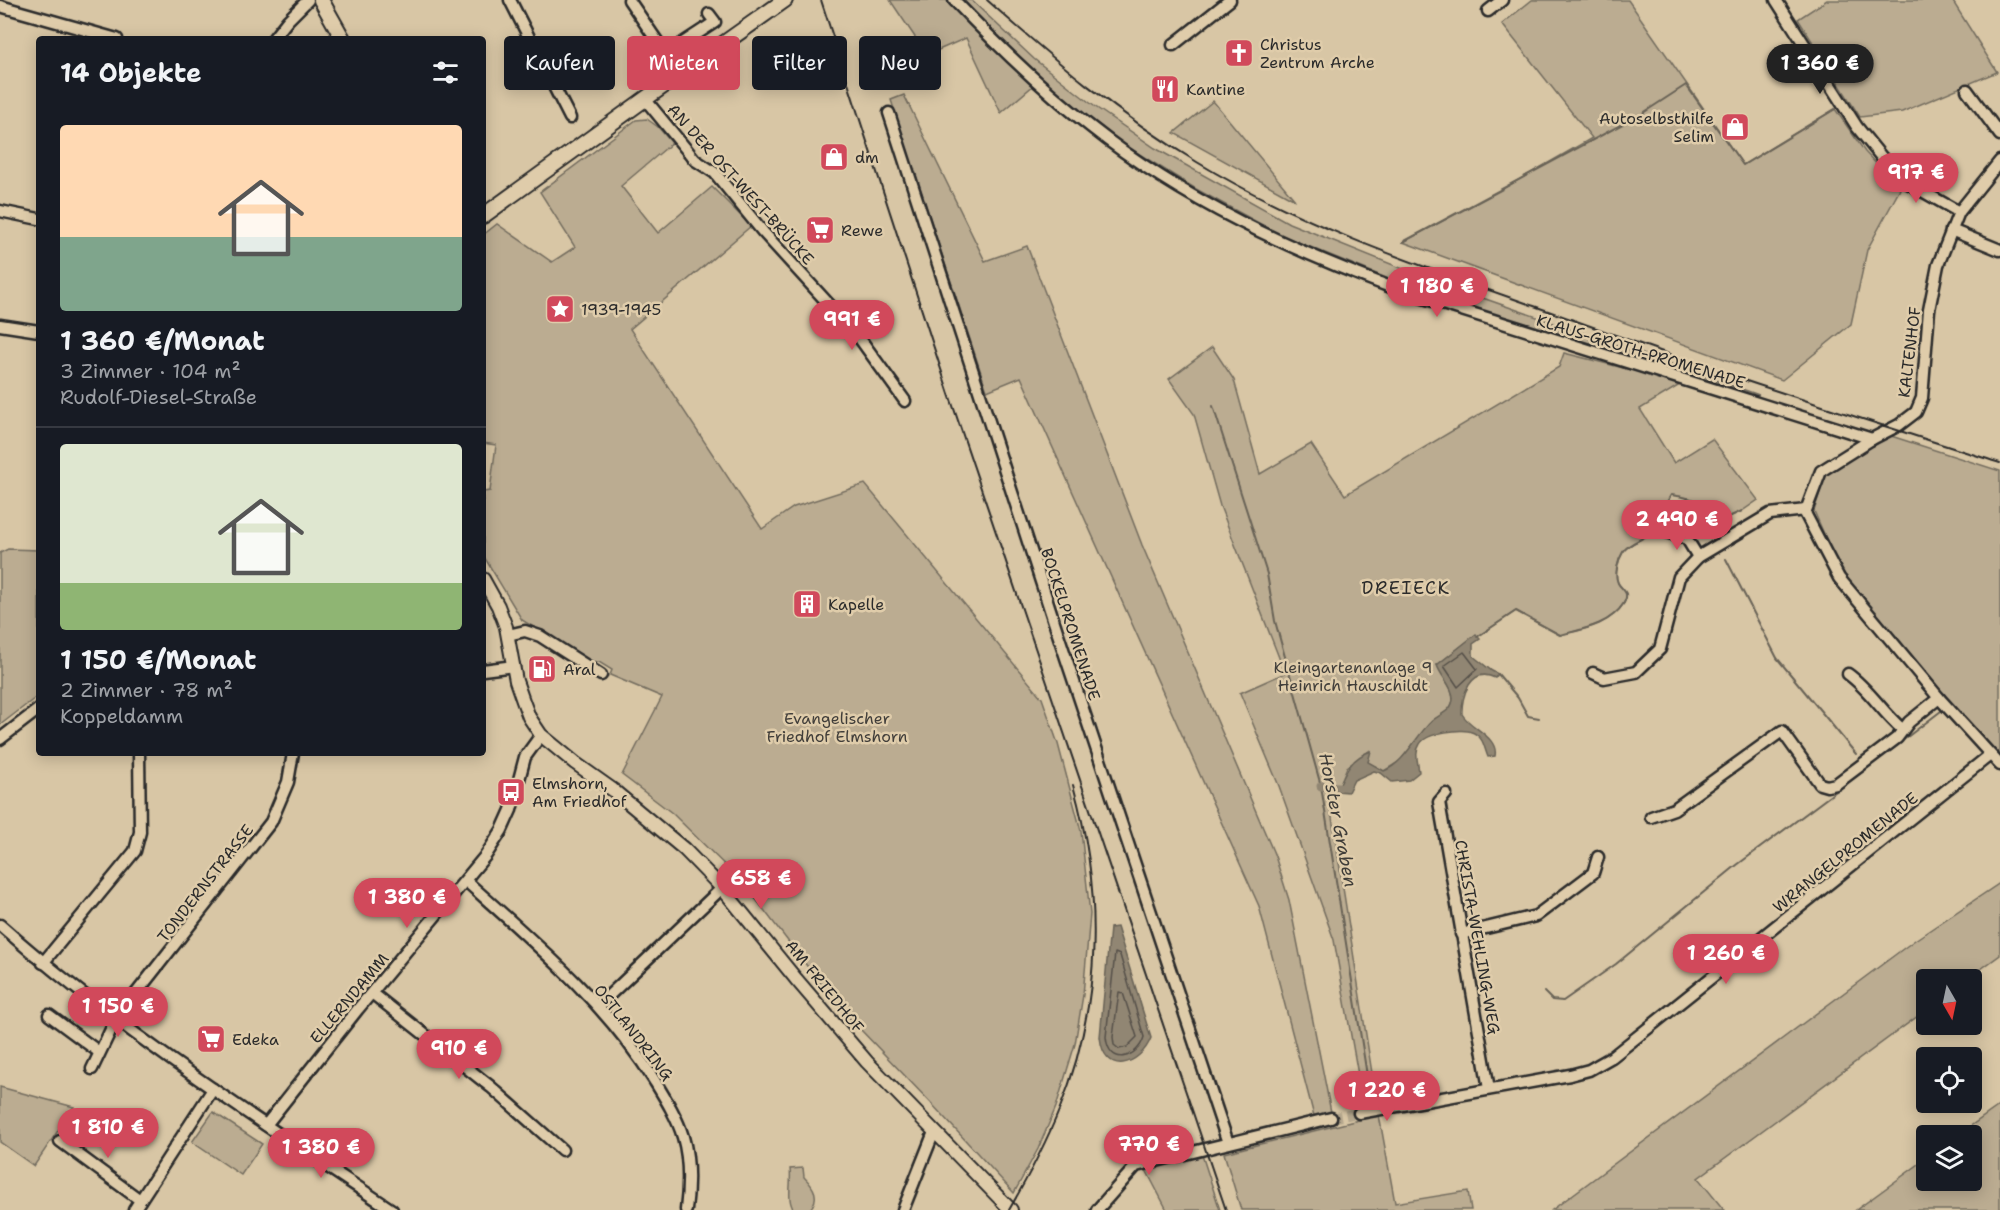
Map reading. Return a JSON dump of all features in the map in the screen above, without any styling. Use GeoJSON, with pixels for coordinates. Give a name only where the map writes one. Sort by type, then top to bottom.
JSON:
{"type":"FeatureCollection","features":[{"type":"Feature","properties":{"kind":"main road"},"geometry":{"type":"LineString","coordinates":[[321,0],[341,36]]}},
{"type":"Feature","properties":{"kind":"main road"},"geometry":{"type":"LineString","coordinates":[[486,214],[785,0]]}},
{"type":"Feature","properties":{"kind":"street"},"geometry":{"type":"LineString","coordinates":[[275,36],[297,9],[308,0]]}},
{"type":"Feature","properties":{"kind":"street"},"geometry":{"type":"LineString","coordinates":[[510,0],[570,118]]}},
{"type":"Feature","properties":{"kind":"street"},"geometry":{"type":"LineString","coordinates":[[629,0],[666,54],[715,22],[710,14]]}},
{"type":"Feature","properties":{"kind":"street","name":"KLAUS-GROTH-PROMENADE"},"geometry":{"type":"LineString","coordinates":[[954,0],[1052,95],[1110,142],[1150,170],[1222,213],[1278,241],[1401,291],[1872,439]]}},
{"type":"Feature","properties":{"kind":"street"},"geometry":{"type":"LineString","coordinates":[[1173,45],[1230,0]]}},
{"type":"Feature","properties":{"kind":"street"},"geometry":{"type":"LineString","coordinates":[[1488,10],[1502,0]]}},
{"type":"Feature","properties":{"kind":"street"},"geometry":{"type":"LineString","coordinates":[[1776,0],[1857,127],[1884,162],[1908,183],[1959,212]]}},
{"type":"Feature","properties":{"kind":"street"},"geometry":{"type":"LineString","coordinates":[[0,6],[106,36]]}},
{"type":"Feature","properties":{"kind":"street"},"geometry":{"type":"LineString","coordinates":[[1967,90],[2000,135]]}},
{"type":"Feature","properties":{"kind":"street","name":"AN DER OST-WEST-BRÜCKE"},"geometry":{"type":"LineString","coordinates":[[645,99],[695,160],[715,174],[763,232],[858,336],[906,401]]}},
{"type":"Feature","properties":{"kind":"street","name":"BOCKELPROMENADE"},"geometry":{"type":"LineString","coordinates":[[889,113],[1057,631],[1228,1143]]}},
{"type":"Feature","properties":{"kind":"street","name":"KALTENHOF"},"geometry":{"type":"LineString","coordinates":[[1806,510],[1821,471],[1872,439],[1894,429],[1916,412],[1922,398],[1929,310],[1938,265],[1959,212],[2000,161]]}},
{"type":"Feature","properties":{"kind":"street"},"geometry":{"type":"LineString","coordinates":[[0,211],[36,218]]}},
{"type":"Feature","properties":{"kind":"street"},"geometry":{"type":"LineString","coordinates":[[1951,230],[2000,250]]}},
{"type":"Feature","properties":{"kind":"street"},"geometry":{"type":"LineString","coordinates":[[0,325],[36,331]]}},
{"type":"Feature","properties":{"kind":"street"},"geometry":{"type":"LineString","coordinates":[[1593,673],[1604,678],[1636,672],[1660,649],[1679,577],[1698,557],[1770,514],[1806,510],[1805,513],[1839,578],[1939,698],[2000,765]]}},
{"type":"Feature","properties":{"kind":"street"},"geometry":{"type":"LineString","coordinates":[[1666,532],[1687,538],[1698,557]]}},
{"type":"Feature","properties":{"kind":"street","name":"AM FRIEDHOF"},"geometry":{"type":"LineString","coordinates":[[486,584],[498,606],[508,635],[516,681],[529,717],[541,735],[676,842],[722,888],[845,1037],[1011,1210]]}},
{"type":"Feature","properties":{"kind":"street"},"geometry":{"type":"LineString","coordinates":[[508,635],[525,631],[540,636],[601,675]]}},
{"type":"Feature","properties":{"kind":"street"},"geometry":{"type":"LineString","coordinates":[[486,670],[514,666]]}},
{"type":"Feature","properties":{"kind":"street"},"geometry":{"type":"LineString","coordinates":[[1848,674],[1860,682],[1888,718],[1902,729]]}},
{"type":"Feature","properties":{"kind":"street"},"geometry":{"type":"LineString","coordinates":[[1651,817],[1674,809],[1782,731],[1820,784],[1827,786],[1836,784],[1897,738],[1902,729],[1939,698]]}},
{"type":"Feature","properties":{"kind":"street"},"geometry":{"type":"LineString","coordinates":[[0,739],[36,711]]}},
{"type":"Feature","properties":{"kind":"street","name":"ELLERNDAMM"},"geometry":{"type":"LineString","coordinates":[[266,1125],[466,881],[502,830],[511,810],[525,757],[541,735]]}},
{"type":"Feature","properties":{"kind":"street","name":"WRANGELPROMENADE"},"geometry":{"type":"LineString","coordinates":[[1359,1113],[1570,1075],[1589,1070],[1612,1057],[1990,755]]}},
{"type":"Feature","properties":{"kind":"street"},"geometry":{"type":"LineString","coordinates":[[43,963],[135,851],[140,832],[139,756]]}},
{"type":"Feature","properties":{"kind":"street","name":"TONDERNSTRASSE"},"geometry":{"type":"LineString","coordinates":[[92,1069],[116,1019],[271,822],[288,782],[292,756]]}},
{"type":"Feature","properties":{"kind":"street","name":"CHRISTA-WEHLING-WEG"},"geometry":{"type":"LineString","coordinates":[[1446,794],[1439,802],[1489,1089]]}},
{"type":"Feature","properties":{"kind":"street"},"geometry":{"type":"LineString","coordinates":[[1461,934],[1536,916],[1593,873],[1598,857]]}},
{"type":"Feature","properties":{"kind":"street","name":"OSTLANDRING"},"geometry":{"type":"LineString","coordinates":[[466,881],[557,964],[598,1006],[643,1063],[670,1106],[683,1138],[689,1174],[686,1210]]}},
{"type":"Feature","properties":{"kind":"street"},"geometry":{"type":"LineString","coordinates":[[598,1006],[722,888]]}},
{"type":"Feature","properties":{"kind":"street"},"geometry":{"type":"LineString","coordinates":[[0,925],[43,963],[116,1019],[213,1089],[392,1210]]}},
{"type":"Feature","properties":{"kind":"street"},"geometry":{"type":"LineString","coordinates":[[372,993],[491,1087],[562,1150]]}},
{"type":"Feature","properties":{"kind":"street"},"geometry":{"type":"LineString","coordinates":[[49,1015],[99,1052]]}},
{"type":"Feature","properties":{"kind":"street"},"geometry":{"type":"LineString","coordinates":[[60,1141],[137,1205],[213,1089]]}},
{"type":"Feature","properties":{"kind":"street"},"geometry":{"type":"LineString","coordinates":[[1097,1210],[1136,1166],[1331,1118]]}},
{"type":"Feature","properties":{"kind":"street"},"geometry":{"type":"LineString","coordinates":[[903,1210],[934,1132]]}},
{"type":"Feature","properties":{"kind":"green space"},"geometry":{"type":"Polygon","coordinates":[[[890,0],[971,0],[1034,59],[1094,106],[1155,148],[1289,223],[1423,277],[1759,395],[1507,319],[1401,284],[1281,235],[1196,189],[1123,144],[1041,79],[1001,113],[966,38],[941,49],[941,36],[914,36],[890,0]]]}},
{"type":"Feature","properties":{"kind":"green space"},"geometry":{"type":"Polygon","coordinates":[[[1532,0],[1628,0],[1743,165],[1835,109],[1865,152],[1900,189],[1867,250],[1851,324],[1782,380],[1403,242],[1592,138],[1502,24],[1532,0]]]}},
{"type":"Feature","properties":{"kind":"green space"},"geometry":{"type":"Polygon","coordinates":[[[1827,0],[1952,0],[1997,72],[1902,112],[1860,117],[1798,19],[1827,0]]]}},
{"type":"Feature","properties":{"kind":"green space"},"geometry":{"type":"Polygon","coordinates":[[[904,95],[985,261],[1027,246],[1142,545],[1275,856],[1289,900],[1331,1112],[1314,1116],[1259,906],[1021,377],[987,391],[891,100],[904,95]]]}},
{"type":"Feature","properties":{"kind":"green space"},"geometry":{"type":"Polygon","coordinates":[[[1213,101],[1295,200],[1174,133],[1213,101]]]}},
{"type":"Feature","properties":{"kind":"green space","name":"Evangelischer Friedhof Elmshorn"},"geometry":{"type":"Polygon","coordinates":[[[647,119],[658,127],[672,143],[621,186],[658,233],[712,187],[751,226],[630,329],[762,529],[794,507],[865,484],[1042,698],[1058,744],[1081,831],[1090,914],[1083,995],[1075,1044],[1056,1107],[1038,1149],[1014,1193],[837,1005],[744,884],[672,813],[622,775],[662,697],[610,675],[612,670],[599,662],[590,662],[522,620],[486,560],[486,492],[490,491],[496,445],[486,443],[486,233],[497,224],[552,262],[575,247],[540,192],[636,120],[647,119]]]}},
{"type":"Feature","properties":{"kind":"green space","name":"Kleingartenanlage 9 Heinrich Hauschildt"},"geometry":{"type":"Polygon","coordinates":[[[1212,347],[1234,380],[1260,474],[1311,444],[1345,495],[1559,367],[1564,353],[1683,383],[1640,409],[1674,463],[1712,439],[1758,500],[1742,511],[1722,520],[1700,502],[1671,495],[1651,532],[1628,546],[1621,555],[1616,576],[1626,598],[1618,610],[1596,625],[1560,635],[1516,611],[1477,637],[1476,635],[1437,665],[1452,691],[1453,701],[1449,710],[1432,721],[1400,761],[1384,771],[1367,762],[1369,751],[1347,767],[1337,791],[1328,792],[1377,1105],[1363,1103],[1334,940],[1279,786],[1240,693],[1285,673],[1220,506],[1194,414],[1169,379],[1212,347]]]}},
{"type":"Feature","properties":{"kind":"green space"},"geometry":{"type":"Polygon","coordinates":[[[1888,435],[2000,471],[2000,760],[1843,577],[1814,511],[1825,476],[1860,451],[1888,435]]]}},
{"type":"Feature","properties":{"kind":"green space"},"geometry":{"type":"Polygon","coordinates":[[[8,549],[36,550],[36,697],[0,725],[0,553],[8,549]]]}},
{"type":"Feature","properties":{"kind":"green space"},"geometry":{"type":"Polygon","coordinates":[[[2000,883],[2000,955],[1981,969],[1916,969],[1916,1017],[1698,1178],[1724,1210],[1552,1210],[1915,940],[2000,883]]]}},
{"type":"Feature","properties":{"kind":"green space"},"geometry":{"type":"Polygon","coordinates":[[[0,1087],[74,1107],[34,1166],[0,1142],[0,1087]]]}},
{"type":"Feature","properties":{"kind":"green space"},"geometry":{"type":"Polygon","coordinates":[[[2000,1105],[2000,1210],[1856,1210],[1916,1166],[1916,1191],[1982,1191],[1982,1125],[1972,1125],[2000,1105]]]}},
{"type":"Feature","properties":{"kind":"green space"},"geometry":{"type":"Polygon","coordinates":[[[213,1112],[262,1144],[241,1175],[192,1142],[213,1112]]]}},
{"type":"Feature","properties":{"kind":"green space"},"geometry":{"type":"Polygon","coordinates":[[[1379,1115],[1395,1203],[1468,1191],[1471,1210],[1241,1210],[1224,1153],[1379,1115]]]}},
{"type":"Feature","properties":{"kind":"green space"},"geometry":{"type":"Polygon","coordinates":[[[1202,1155],[1220,1210],[1167,1210],[1144,1166],[1202,1155]]]}},
{"type":"Feature","properties":{"kind":"green space"},"geometry":{"type":"Polygon","coordinates":[[[803,1168],[804,1177],[815,1193],[815,1201],[809,1210],[794,1210],[790,1196],[790,1169],[803,1168]]]}},
{"type":"Feature","properties":{"kind":"water"},"geometry":{"type":"Polygon","coordinates":[[[1476,634],[1480,639],[1473,644],[1473,656],[1498,674],[1495,678],[1487,675],[1474,679],[1463,699],[1462,714],[1493,743],[1495,756],[1488,757],[1482,740],[1474,733],[1469,731],[1445,732],[1429,737],[1420,744],[1417,754],[1419,772],[1409,780],[1392,782],[1381,773],[1374,771],[1354,780],[1348,792],[1337,791],[1349,767],[1358,758],[1371,751],[1368,762],[1384,771],[1392,767],[1426,727],[1451,706],[1453,698],[1449,685],[1437,665],[1476,634]]]}},
{"type":"Feature","properties":{"kind":"water"},"geometry":{"type":"Polygon","coordinates":[[[1117,927],[1151,1038],[1139,1055],[1123,1063],[1108,1058],[1103,1050],[1100,1037],[1110,928],[1117,927]]]}},
{"type":"Feature","properties":{"kind":"waterway"},"geometry":{"type":"LineString","coordinates":[[1403,242],[1643,113],[1686,85],[1743,165],[1835,109]]}},
{"type":"Feature","properties":{"kind":"waterway","name":"Horster Graben"},"geometry":{"type":"LineString","coordinates":[[1213,406],[1267,574],[1275,621],[1321,786],[1372,1107]]}},
{"type":"Feature","properties":{"kind":"waterway"},"geometry":{"type":"LineString","coordinates":[[1477,637],[1516,611],[1560,635],[1596,625],[1611,616],[1626,598],[1616,576],[1621,555],[1628,546],[1651,532],[1671,495],[1700,502],[1722,520],[1742,511]]}},
{"type":"Feature","properties":{"kind":"waterway"},"geometry":{"type":"LineString","coordinates":[[1726,559],[1777,658],[1856,754]]}},
{"type":"Feature","properties":{"kind":"waterway"},"geometry":{"type":"LineString","coordinates":[[1498,674],[1518,698],[1528,716],[1539,718]]}},
{"type":"Feature","properties":{"kind":"waterway"},"geometry":{"type":"LineString","coordinates":[[1544,992],[1552,1000],[1563,1001],[1616,964],[1737,865],[1941,711]]}},
{"type":"Feature","properties":{"kind":"waterway"},"geometry":{"type":"LineString","coordinates":[[1321,786],[1339,787]]}},
{"type":"Feature","properties":{"kind":"tunnel"},"geometry":{"type":"LineString","coordinates":[[1331,1118],[1359,1113]]}},
{"type":"Feature","properties":{"kind":"railway"},"geometry":{"type":"LineString","coordinates":[[821,0],[949,394],[1226,1210]]}},
{"type":"Feature","properties":{"kind":"railway"},"geometry":{"type":"LineString","coordinates":[[987,0],[1062,65],[1141,126],[1237,185],[1319,225],[1447,275],[1744,380],[2000,463]]}},
{"type":"Feature","properties":{"kind":"railway"},"geometry":{"type":"LineString","coordinates":[[1009,1210],[1060,1108],[1074,1069],[1084,1029],[1090,988],[1093,906],[1090,866],[1073,785]]}},
{"type":"Feature","properties":{"kind":"place","name":"Christus Zentrum Arche"},"geometry":{"type":"Point","coordinates":[1239,53]}},
{"type":"Feature","properties":{"kind":"place","name":"Kantine"},"geometry":{"type":"Point","coordinates":[1165,89]}},
{"type":"Feature","properties":{"kind":"place","name":"Autoselbsthilfe Selim"},"geometry":{"type":"Point","coordinates":[1735,127]}},
{"type":"Feature","properties":{"kind":"place","name":"dm"},"geometry":{"type":"Point","coordinates":[834,157]}},
{"type":"Feature","properties":{"kind":"place","name":"Rewe"},"geometry":{"type":"Point","coordinates":[820,230]}},
{"type":"Feature","properties":{"kind":"place","name":"1939-1945"},"geometry":{"type":"Point","coordinates":[560,309]}},
{"type":"Feature","properties":{"kind":"place","name":"Kapelle"},"geometry":{"type":"Point","coordinates":[807,604]}},
{"type":"Feature","properties":{"kind":"place","name":"Aral"},"geometry":{"type":"Point","coordinates":[542,669]}},
{"type":"Feature","properties":{"kind":"place","name":"Elmshorn, Am Friedhof"},"geometry":{"type":"Point","coordinates":[511,792]}},
{"type":"Feature","properties":{"kind":"place","name":"Edeka"},"geometry":{"type":"Point","coordinates":[211,1039]}},
{"type":"Feature","properties":{"kind":"district","name":"DREIECK"},"geometry":{"type":"Point","coordinates":[1406,588]}}]}
